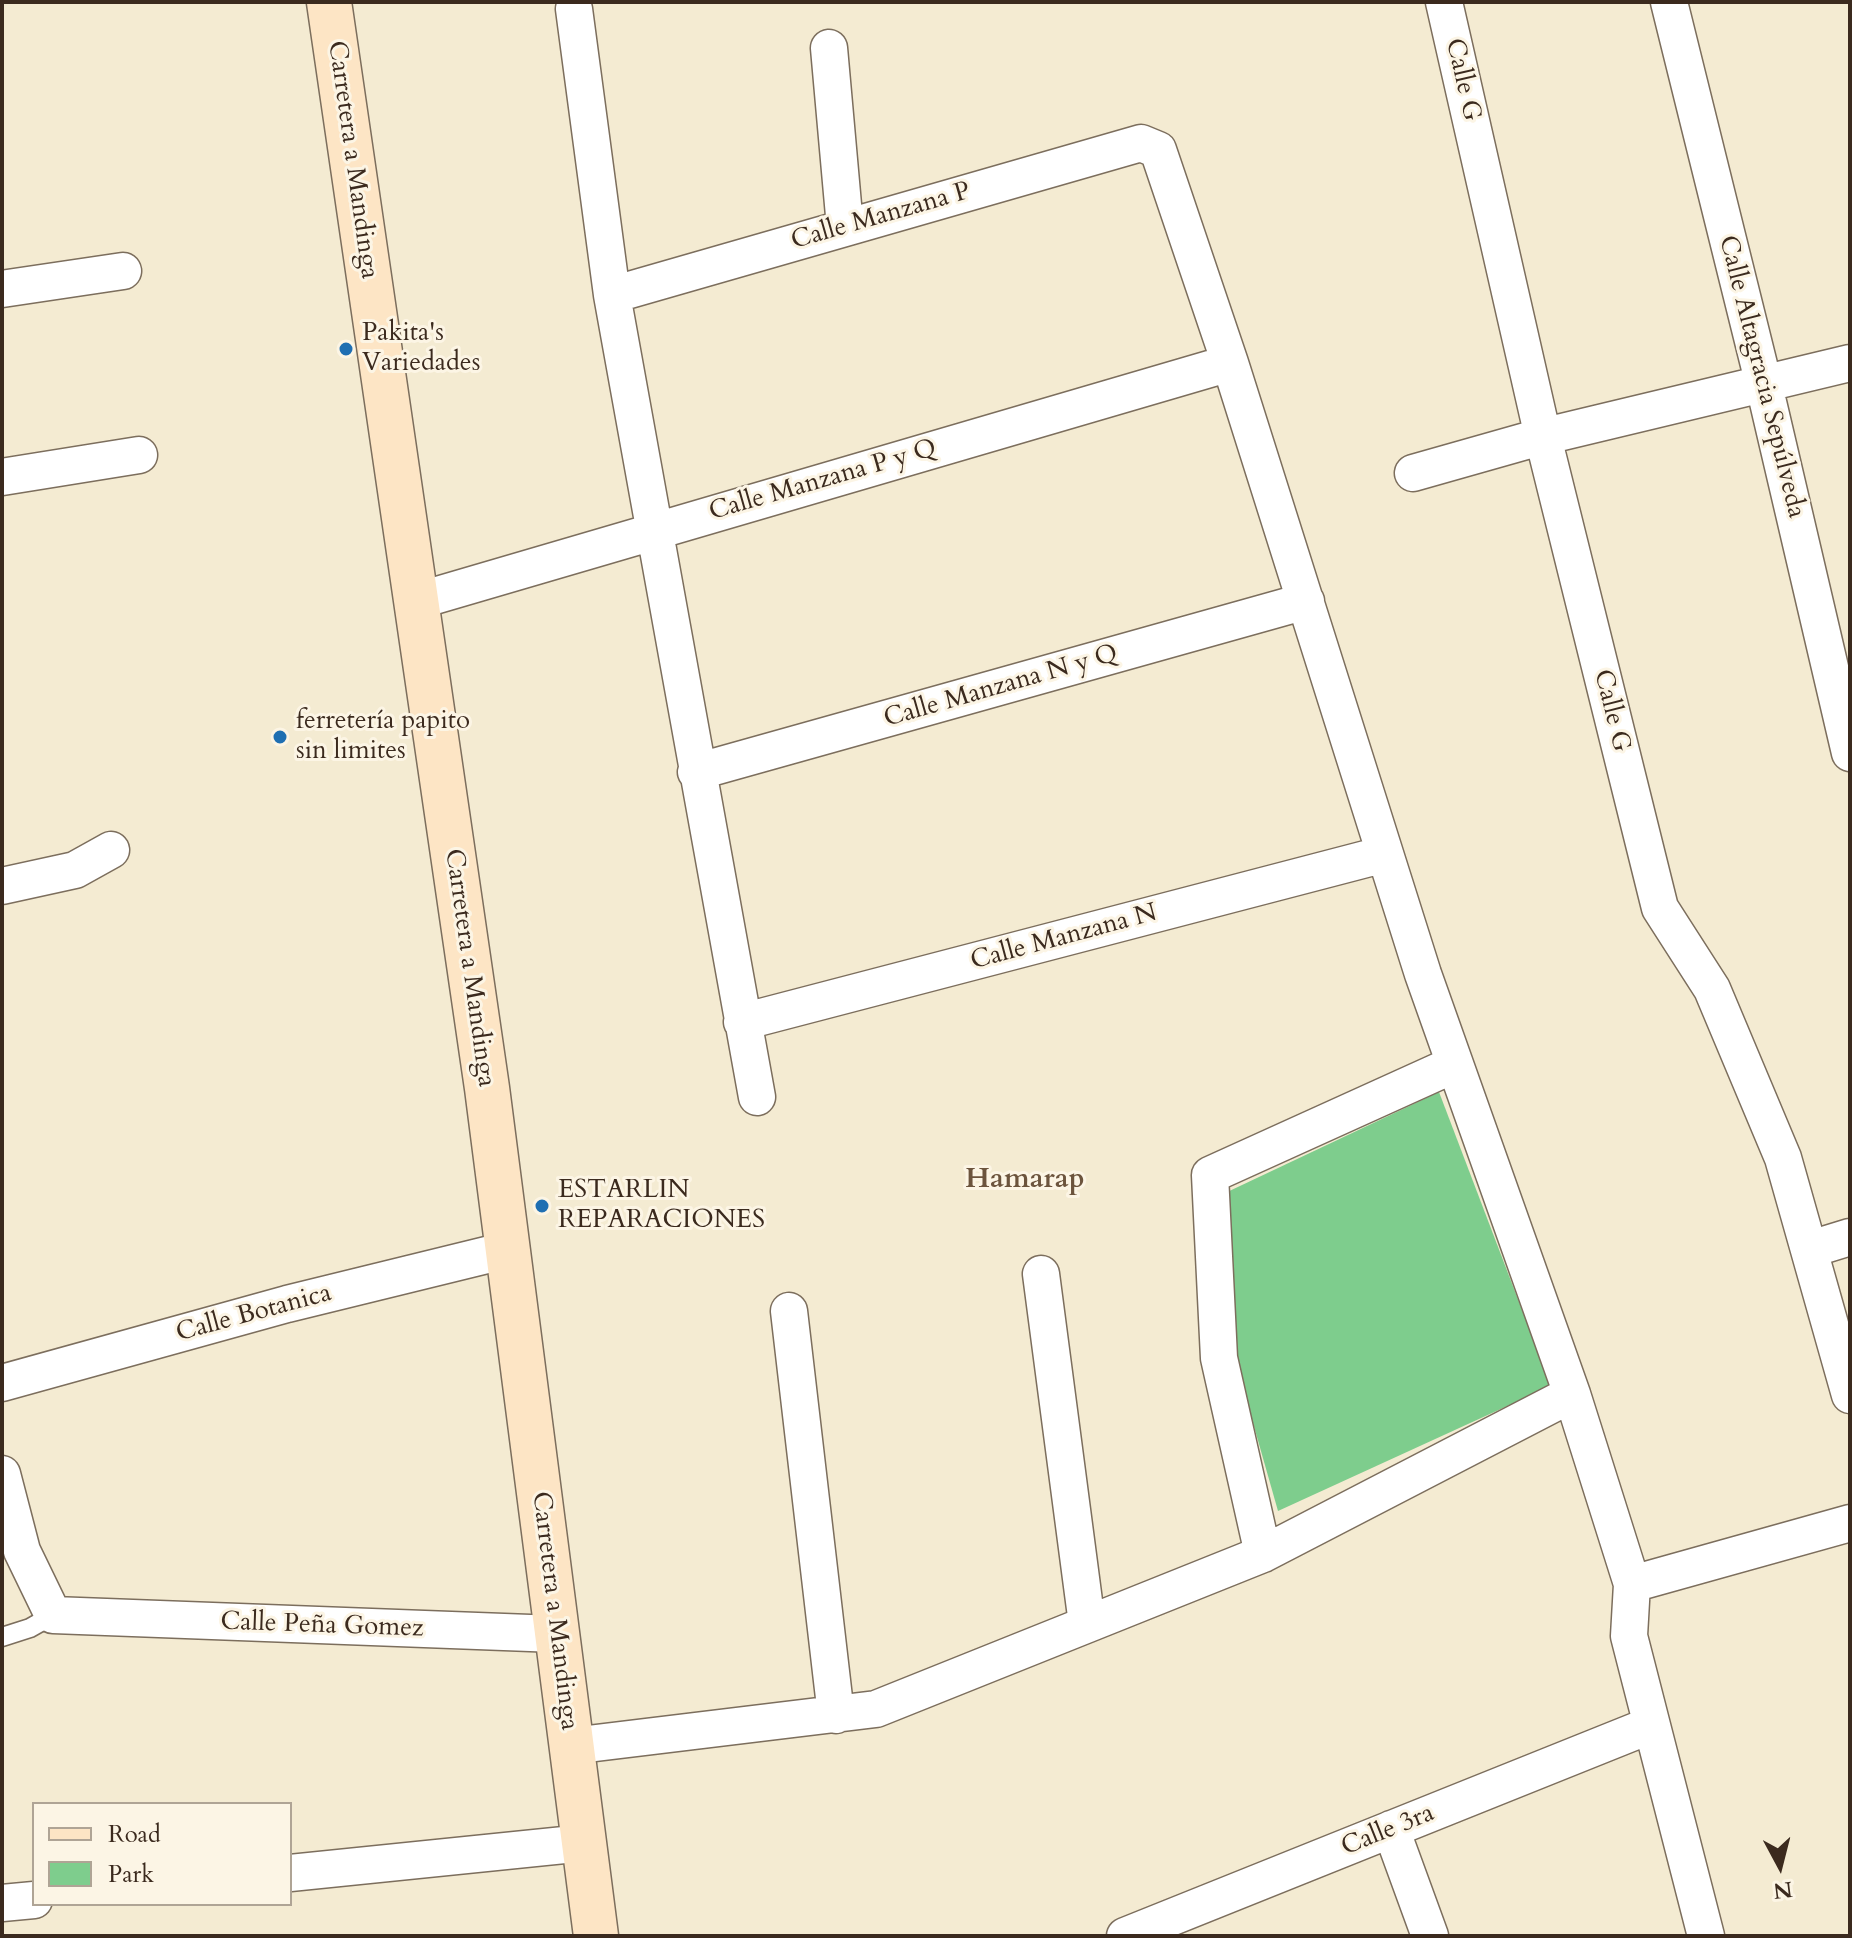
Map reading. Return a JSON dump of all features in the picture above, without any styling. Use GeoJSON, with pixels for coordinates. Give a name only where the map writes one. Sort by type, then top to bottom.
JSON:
{"type":"FeatureCollection","features":[{"type":"Feature","properties":{"kind":"street","name":"Carretera a Mandinga"},"geometry":{"type":"LineString","coordinates":[[329,2],[417,601],[507,1250],[596,1936]]}},
{"type":"Feature","properties":{"kind":"street","name":"Calle G"},"geometry":{"type":"LineString","coordinates":[[1444,2],[1543,437],[1660,908],[1712,989],[1783,1158],[1850,1395]]}},
{"type":"Feature","properties":{"kind":"street","name":"Calle Altagracia Sepúlveda"},"geometry":{"type":"LineString","coordinates":[[1669,2],[1764,385],[1850,753]]}},
{"type":"Feature","properties":{"kind":"street"},"geometry":{"type":"LineString","coordinates":[[574,9],[612,295],[652,530],[757,1097]]}},
{"type":"Feature","properties":{"kind":"street"},"geometry":{"type":"LineString","coordinates":[[829,48],[845,227]]}},
{"type":"Feature","properties":{"kind":"street","name":"Calle Manzana P"},"geometry":{"type":"LineString","coordinates":[[612,295],[1141,143],[1151,144],[1158,150],[1230,363]]}},
{"type":"Feature","properties":{"kind":"street"},"geometry":{"type":"LineString","coordinates":[[2,289],[123,271]]}},
{"type":"Feature","properties":{"kind":"street","name":"Calle Manzana P y Q"},"geometry":{"type":"LineString","coordinates":[[417,601],[1230,363]]}},
{"type":"Feature","properties":{"kind":"street"},"geometry":{"type":"LineString","coordinates":[[1230,363],[1385,854],[1455,1064],[1572,1394],[1632,1584],[1629,1636],[1706,1936]]}},
{"type":"Feature","properties":{"kind":"street"},"geometry":{"type":"LineString","coordinates":[[1413,473],[1543,437],[1850,363]]}},
{"type":"Feature","properties":{"kind":"street"},"geometry":{"type":"LineString","coordinates":[[2,477],[139,455]]}},
{"type":"Feature","properties":{"kind":"street","name":"Calle Manzana N y Q"},"geometry":{"type":"LineString","coordinates":[[696,772],[1306,601]]}},
{"type":"Feature","properties":{"kind":"street"},"geometry":{"type":"LineString","coordinates":[[2,886],[75,870],[111,850]]}},
{"type":"Feature","properties":{"kind":"street","name":"Calle Manzana N"},"geometry":{"type":"LineString","coordinates":[[742,1022],[1385,854]]}},
{"type":"Feature","properties":{"kind":"street"},"geometry":{"type":"LineString","coordinates":[[1263,1554],[1219,1358],[1210,1175],[1455,1064]]}},
{"type":"Feature","properties":{"kind":"street"},"geometry":{"type":"LineString","coordinates":[[1811,1249],[1850,1237]]}},
{"type":"Feature","properties":{"kind":"street","name":"Calle Botanica"},"geometry":{"type":"LineString","coordinates":[[2,1383],[287,1304],[507,1250]]}},
{"type":"Feature","properties":{"kind":"street"},"geometry":{"type":"LineString","coordinates":[[1041,1274],[1087,1624]]}},
{"type":"Feature","properties":{"kind":"street"},"geometry":{"type":"LineString","coordinates":[[789,1311],[836,1715]]}},
{"type":"Feature","properties":{"kind":"street"},"geometry":{"type":"LineString","coordinates":[[571,1746],[876,1709],[1263,1554],[1572,1394]]}},
{"type":"Feature","properties":{"kind":"street"},"geometry":{"type":"LineString","coordinates":[[2,1474],[22,1551],[70,1616]]}},
{"type":"Feature","properties":{"kind":"street"},"geometry":{"type":"LineString","coordinates":[[1632,1584],[1850,1523]]}},
{"type":"Feature","properties":{"kind":"street","name":"Calle Peña Gomez"},"geometry":{"type":"LineString","coordinates":[[70,1616],[557,1634]]}},
{"type":"Feature","properties":{"kind":"street","name":"Calle 3ra"},"geometry":{"type":"LineString","coordinates":[[1128,1935],[1651,1725]]}},
{"type":"Feature","properties":{"kind":"street"},"geometry":{"type":"LineString","coordinates":[[1391,1829],[1430,1936]]}},
{"type":"Feature","properties":{"kind":"street"},"geometry":{"type":"LineString","coordinates":[[292,1873],[584,1843]]}},
{"type":"Feature","properties":{"kind":"street"},"geometry":{"type":"LineString","coordinates":[[2,1903],[32,1900]]}},
{"type":"Feature","properties":{"kind":"lane"},"geometry":{"type":"LineString","coordinates":[[2,1637],[70,1616]]}},
{"type":"Feature","properties":{"kind":"green space"},"geometry":{"type":"Polygon","coordinates":[[[1439,1092],[1551,1386],[1278,1511],[1234,1356],[1223,1194],[1439,1092]]]}},
{"type":"Feature","properties":{"kind":"place","name":"Pakita's Variedades"},"geometry":{"type":"Point","coordinates":[346,349]}},
{"type":"Feature","properties":{"kind":"place","name":"ferretería papito sin limites"},"geometry":{"type":"Point","coordinates":[280,737]}},
{"type":"Feature","properties":{"kind":"place","name":"ESTARLIN REPARACIONES"},"geometry":{"type":"Point","coordinates":[542,1206]}},
{"type":"Feature","properties":{"kind":"district","name":"Hamarap"},"geometry":{"type":"Point","coordinates":[1025,1181]}}]}
